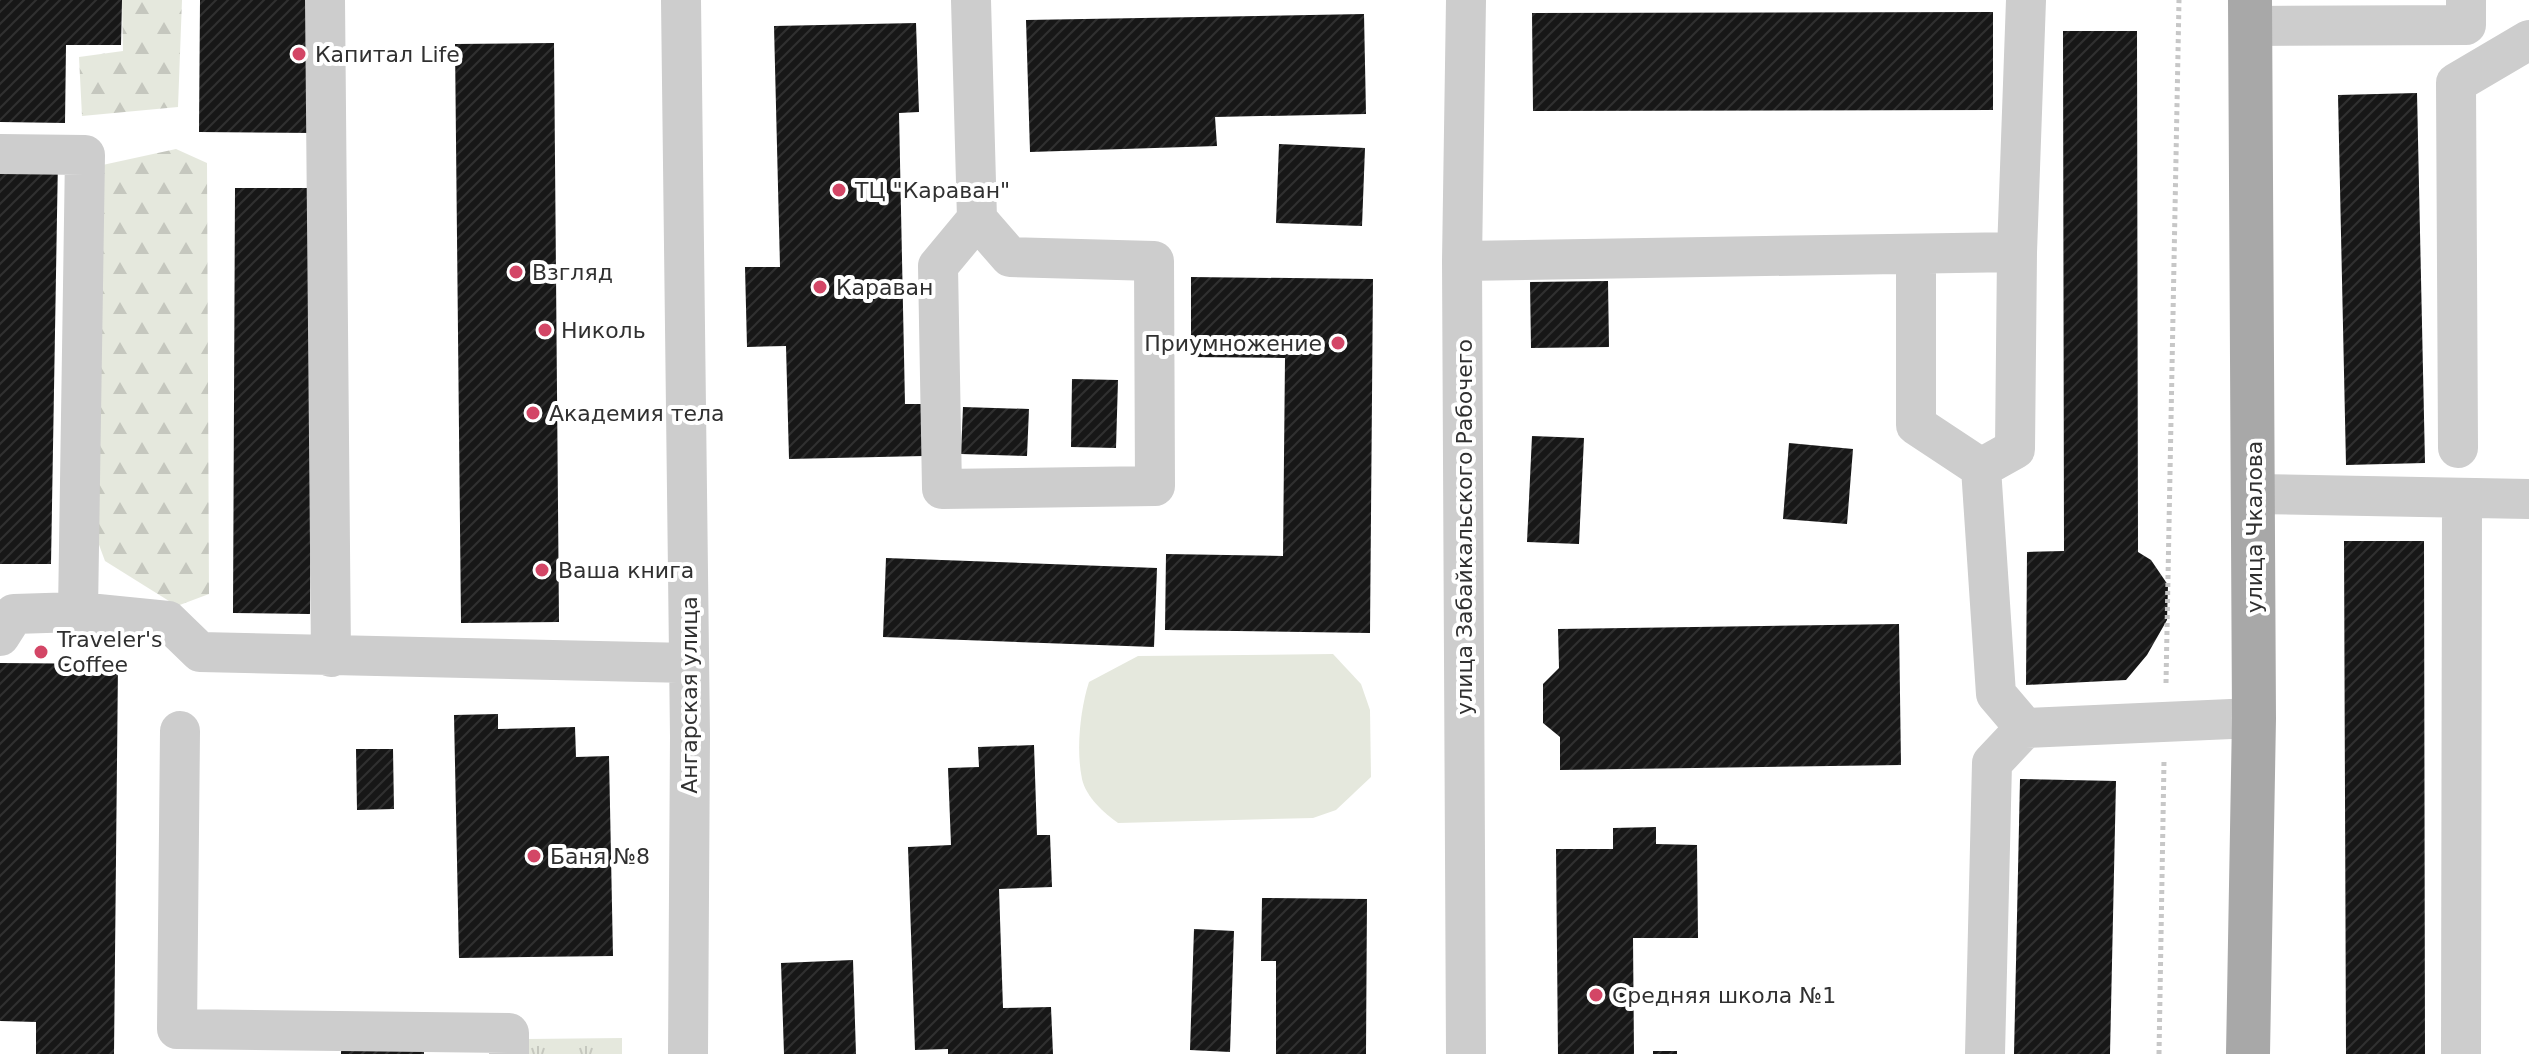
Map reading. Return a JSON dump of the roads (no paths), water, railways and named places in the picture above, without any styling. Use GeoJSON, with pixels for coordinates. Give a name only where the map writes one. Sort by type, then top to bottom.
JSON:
{"type":"FeatureCollection","features":[{"type":"Feature","properties":{"kind":"main road","name":"улица Чкалова"},"geometry":{"type":"LineString","coordinates":[[2248,1054],[2254,718],[2250,13]]}},
{"type":"Feature","properties":{"kind":"street"},"geometry":{"type":"LineString","coordinates":[[325,0],[331,657]]}},
{"type":"Feature","properties":{"kind":"street","name":"Ангарская улица"},"geometry":{"type":"LineString","coordinates":[[681,0],[689,663],[688,1054]]}},
{"type":"Feature","properties":{"kind":"street"},"geometry":{"type":"LineString","coordinates":[[971,0],[977,219],[1010,257],[1154,261],[1155,486],[942,489],[938,266],[977,219]]}},
{"type":"Feature","properties":{"kind":"street","name":"улица Забайкальского Рабочего"},"geometry":{"type":"LineString","coordinates":[[1466,0],[1462,261],[1466,1054]]}},
{"type":"Feature","properties":{"kind":"street"},"geometry":{"type":"LineString","coordinates":[[1981,468],[2015,449],[2017,252],[2026,0]]}},
{"type":"Feature","properties":{"kind":"street"},"geometry":{"type":"LineString","coordinates":[[2250,13],[2466,25],[2466,0]]}},
{"type":"Feature","properties":{"kind":"street"},"geometry":{"type":"LineString","coordinates":[[2458,448],[2456,83],[2529,40]]}},
{"type":"Feature","properties":{"kind":"street"},"geometry":{"type":"LineString","coordinates":[[0,154],[85,155],[78,612]]}},
{"type":"Feature","properties":{"kind":"street"},"geometry":{"type":"LineString","coordinates":[[1462,261],[2017,252]]}},
{"type":"Feature","properties":{"kind":"street"},"geometry":{"type":"LineString","coordinates":[[1916,254],[1916,425],[1981,468]]}},
{"type":"Feature","properties":{"kind":"street"},"geometry":{"type":"LineString","coordinates":[[1981,468],[1996,694],[2025,728]]}},
{"type":"Feature","properties":{"kind":"street"},"geometry":{"type":"LineString","coordinates":[[2254,494],[2529,499]]}},
{"type":"Feature","properties":{"kind":"street"},"geometry":{"type":"LineString","coordinates":[[2461,1054],[2462,498]]}},
{"type":"Feature","properties":{"kind":"street"},"geometry":{"type":"LineString","coordinates":[[0,636],[14,614],[78,612],[168,621],[200,652],[689,663]]}},
{"type":"Feature","properties":{"kind":"street"},"geometry":{"type":"LineString","coordinates":[[1985,1054],[1992,763],[2025,728],[2254,718]]}},
{"type":"Feature","properties":{"kind":"street"},"geometry":{"type":"LineString","coordinates":[[180,731],[177,1029],[509,1033],[509,1054]]}},
{"type":"Feature","properties":{"kind":"place","name":"Капитал Life"},"geometry":{"type":"Point","coordinates":[299,54]}},
{"type":"Feature","properties":{"kind":"place","name":"ТЦ \"Караван\""},"geometry":{"type":"Point","coordinates":[839,190]}},
{"type":"Feature","properties":{"kind":"place","name":"Взгляд"},"geometry":{"type":"Point","coordinates":[516,272]}},
{"type":"Feature","properties":{"kind":"place","name":"Караван"},"geometry":{"type":"Point","coordinates":[820,287]}},
{"type":"Feature","properties":{"kind":"place","name":"Николь"},"geometry":{"type":"Point","coordinates":[545,330]}},
{"type":"Feature","properties":{"kind":"place","name":"Приумножение"},"geometry":{"type":"Point","coordinates":[1338,343]}},
{"type":"Feature","properties":{"kind":"place","name":"Академия тела"},"geometry":{"type":"Point","coordinates":[533,413]}},
{"type":"Feature","properties":{"kind":"place","name":"Ваша книга"},"geometry":{"type":"Point","coordinates":[542,570]}},
{"type":"Feature","properties":{"kind":"place","name":"Traveler's Coffee"},"geometry":{"type":"Point","coordinates":[41,652]}},
{"type":"Feature","properties":{"kind":"place","name":"Баня №8"},"geometry":{"type":"Point","coordinates":[534,856]}},
{"type":"Feature","properties":{"kind":"place","name":"Средняя школа №1"},"geometry":{"type":"Point","coordinates":[1596,995]}}]}
